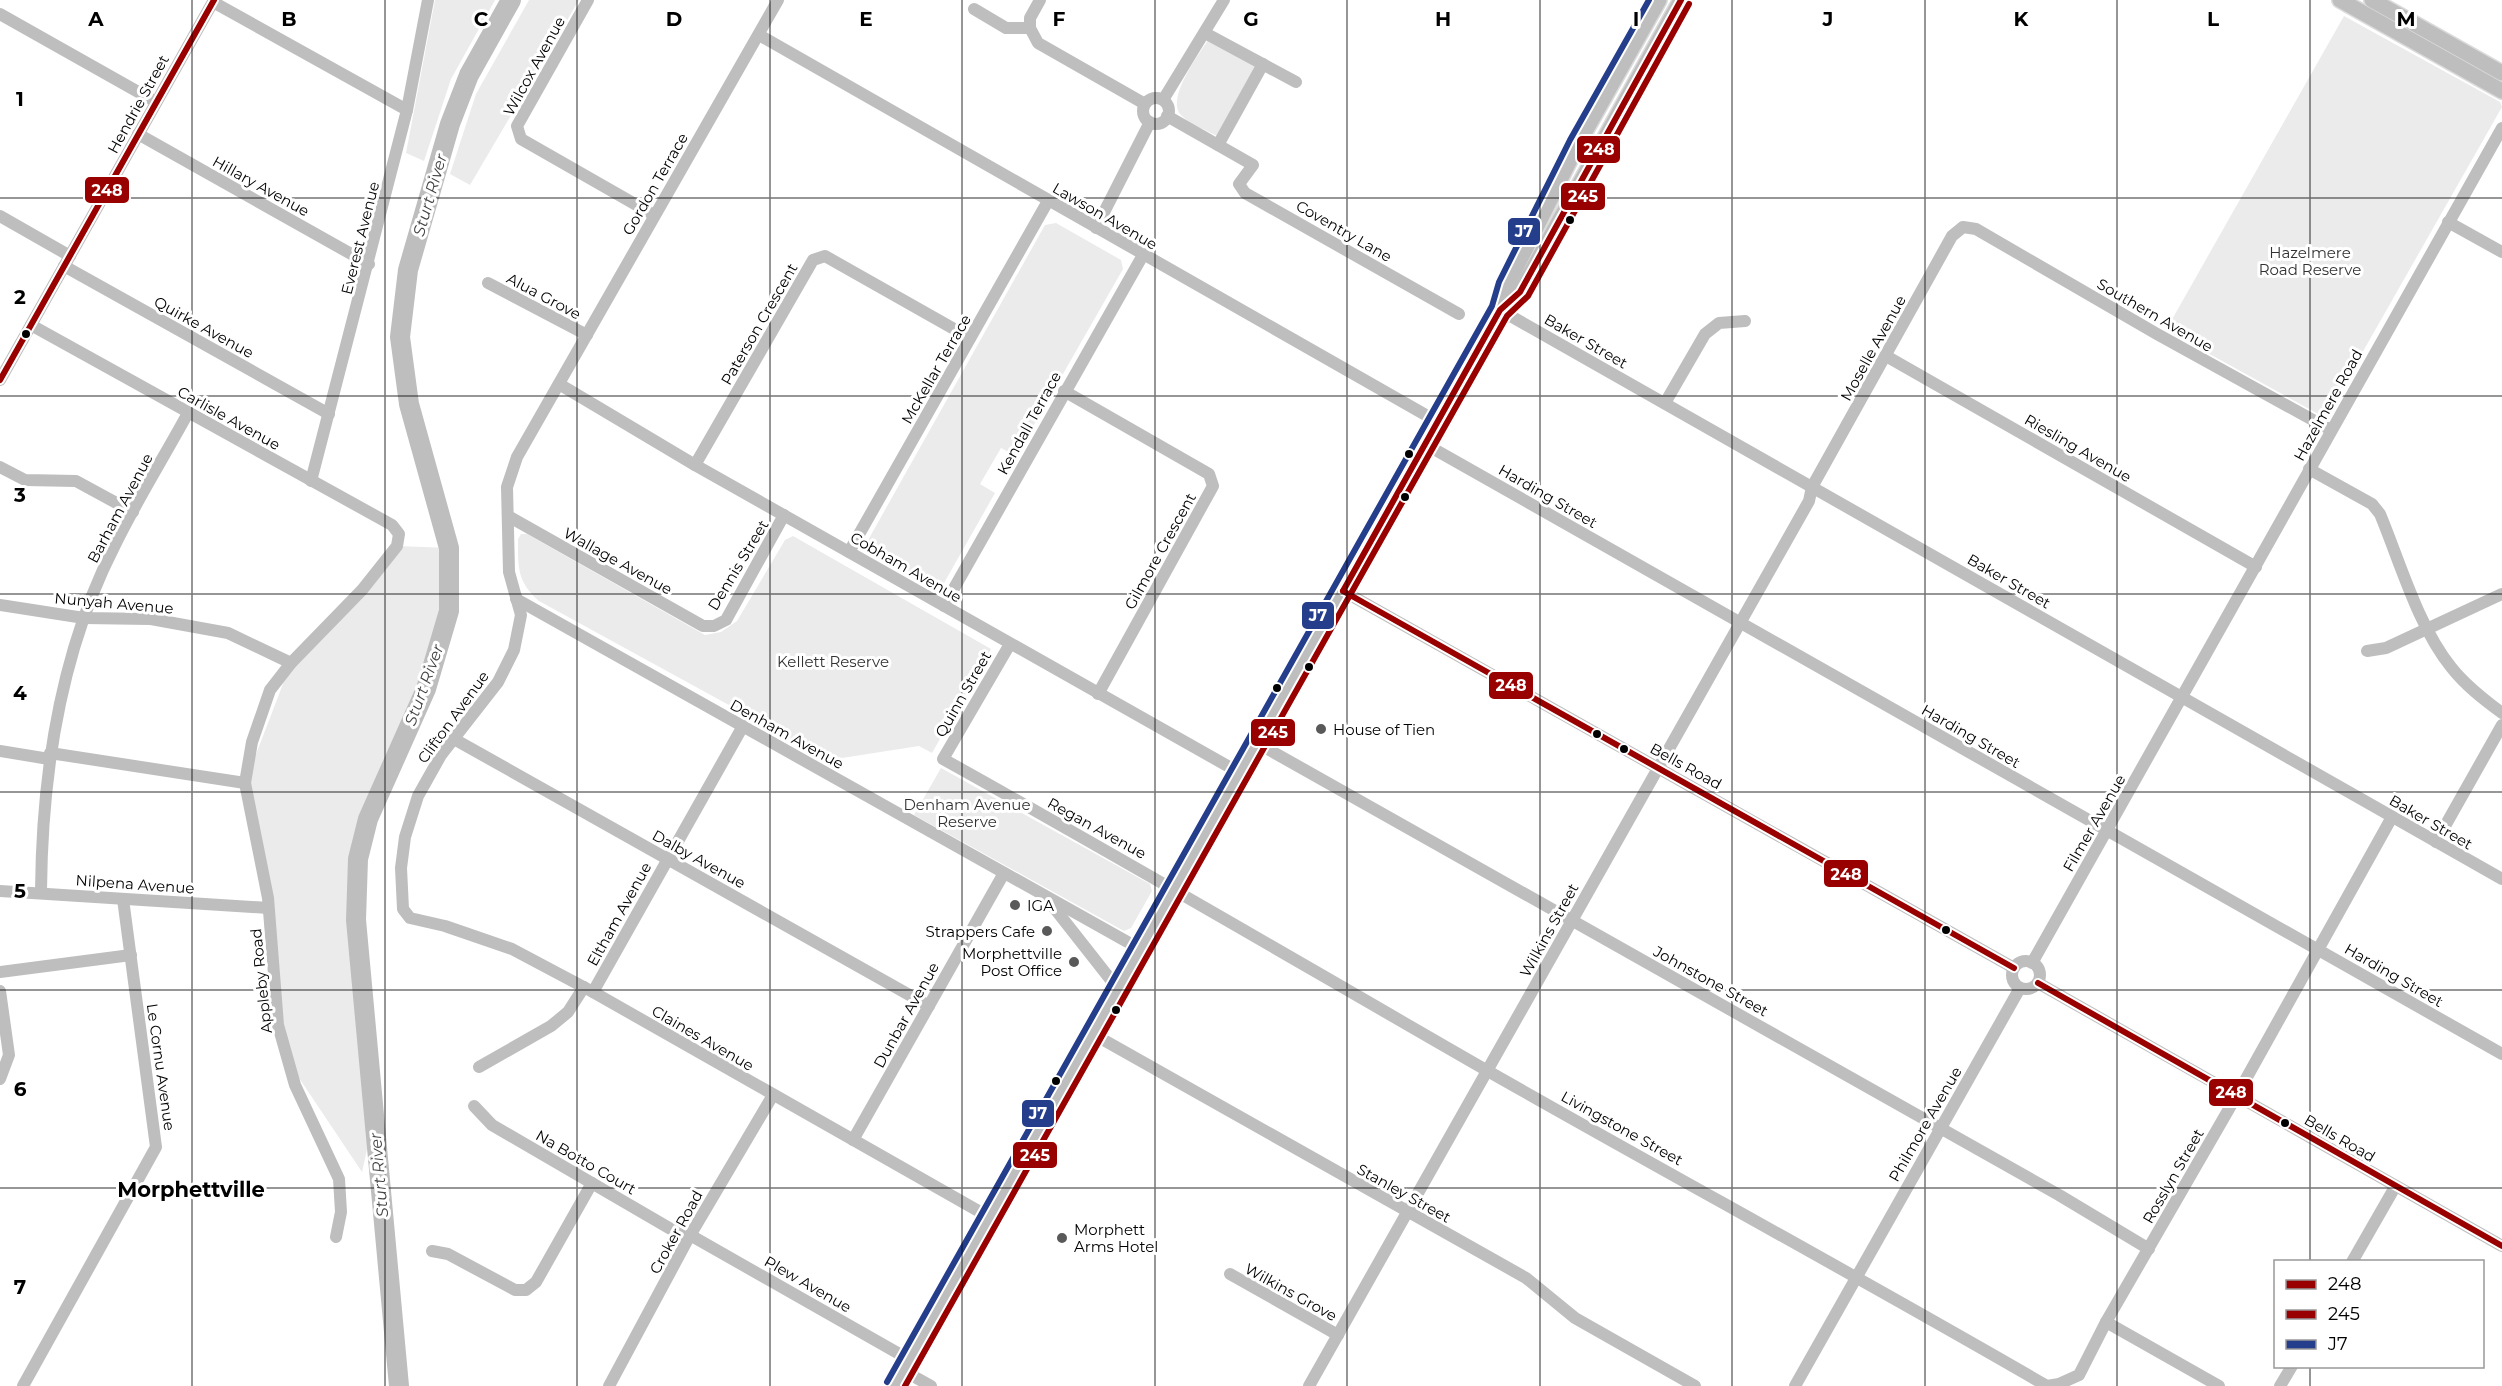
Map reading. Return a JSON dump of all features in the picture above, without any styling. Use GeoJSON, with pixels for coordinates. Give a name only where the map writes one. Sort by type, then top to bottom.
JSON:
{"type":"FeatureCollection","features":[{"type":"Feature","properties":{"kind":"main road"},"geometry":{"type":"LineString","coordinates":[[895,1386],[1500,310],[1507,286],[1573,154],[1659,0]]}},
{"type":"Feature","properties":{"kind":"main road"},"geometry":{"type":"LineString","coordinates":[[1500,310],[1520,292],[1681,0]]}},
{"type":"Feature","properties":{"kind":"main road"},"geometry":{"type":"LineString","coordinates":[[2340,0],[2502,91]]}},
{"type":"Feature","properties":{"kind":"main road"},"geometry":{"type":"LineString","coordinates":[[2373,0],[2502,73]]}},
{"type":"Feature","properties":{"kind":"street","name":"Everest Avenue"},"geometry":{"type":"LineString","coordinates":[[310,481],[369,264],[407,110],[428,0]]}},
{"type":"Feature","properties":{"kind":"street","name":"Wilcox Avenue"},"geometry":{"type":"LineString","coordinates":[[588,0],[517,126],[521,139],[654,215]]}},
{"type":"Feature","properties":{"kind":"street","name":"Gordon Terrace"},"geometry":{"type":"LineString","coordinates":[[559,384],[778,0]]}},
{"type":"Feature","properties":{"kind":"street"},"geometry":{"type":"LineString","coordinates":[[1040,0],[1030,18],[1030,28],[1038,44],[1145,104]]}},
{"type":"Feature","properties":{"kind":"street"},"geometry":{"type":"LineString","coordinates":[[1163,100],[1224,0]]}},
{"type":"Feature","properties":{"kind":"street"},"geometry":{"type":"LineString","coordinates":[[213,1],[407,110]]}},
{"type":"Feature","properties":{"kind":"street","name":"Hendrie Street"},"geometry":{"type":"LineString","coordinates":[[0,380],[213,1]]}},
{"type":"Feature","properties":{"kind":"street"},"geometry":{"type":"LineString","coordinates":[[974,9],[1006,28],[1030,28]]}},
{"type":"Feature","properties":{"kind":"street"},"geometry":{"type":"LineString","coordinates":[[0,14],[156,102]]}},
{"type":"Feature","properties":{"kind":"street"},"geometry":{"type":"LineString","coordinates":[[1205,33],[1296,82]]}},
{"type":"Feature","properties":{"kind":"street","name":"Lawson Avenue"},"geometry":{"type":"LineString","coordinates":[[759,35],[1438,422]]}},
{"type":"Feature","properties":{"kind":"street"},"geometry":{"type":"LineString","coordinates":[[1167,116],[1218,146],[1263,64]]}},
{"type":"Feature","properties":{"kind":"street"},"geometry":{"type":"LineString","coordinates":[[1153,98],[1163,100],[1168,107],[1167,116],[1158,123],[1150,122],[1143,112],[1145,104],[1153,98]]}},
{"type":"Feature","properties":{"kind":"street"},"geometry":{"type":"LineString","coordinates":[[1095,228],[1150,122]]}},
{"type":"Feature","properties":{"kind":"street","name":"Hazelmere Road"},"geometry":{"type":"LineString","coordinates":[[2182,698],[2502,128]]}},
{"type":"Feature","properties":{"kind":"street","name":"Hillary Avenue"},"geometry":{"type":"LineString","coordinates":[[138,134],[369,264]]}},
{"type":"Feature","properties":{"kind":"street","name":"Coventry Lane"},"geometry":{"type":"LineString","coordinates":[[1218,146],[1253,165],[1239,184],[1245,192],[1460,314]]}},
{"type":"Feature","properties":{"kind":"street","name":"McKellar Terrace"},"geometry":{"type":"LineString","coordinates":[[849,552],[1048,201]]}},
{"type":"Feature","properties":{"kind":"street","name":"Quirke Avenue"},"geometry":{"type":"LineString","coordinates":[[0,216],[67,261],[329,414]]}},
{"type":"Feature","properties":{"kind":"street"},"geometry":{"type":"LineString","coordinates":[[2448,222],[2502,252]]}},
{"type":"Feature","properties":{"kind":"street","name":"Southern Avenue"},"geometry":{"type":"LineString","coordinates":[[1963,227],[1976,229],[2157,334],[2331,430]]}},
{"type":"Feature","properties":{"kind":"street","name":"Moselle Avenue"},"geometry":{"type":"LineString","coordinates":[[1812,487],[1952,236],[1963,227]]}},
{"type":"Feature","properties":{"kind":"street","name":"Kendall Terrace"},"geometry":{"type":"LineString","coordinates":[[944,606],[1143,255]]}},
{"type":"Feature","properties":{"kind":"street","name":"Paterson Crescent"},"geometry":{"type":"LineString","coordinates":[[695,465],[813,260],[825,256],[970,338]]}},
{"type":"Feature","properties":{"kind":"street","name":"Alua Grove"},"geometry":{"type":"LineString","coordinates":[[488,283],[586,335]]}},
{"type":"Feature","properties":{"kind":"street","name":"Baker Street"},"geometry":{"type":"LineString","coordinates":[[1500,310],[2502,879]]}},
{"type":"Feature","properties":{"kind":"street"},"geometry":{"type":"LineString","coordinates":[[1665,403],[1705,334],[1719,323],[1745,321]]}},
{"type":"Feature","properties":{"kind":"street","name":"Carlisle Avenue"},"geometry":{"type":"LineString","coordinates":[[31,325],[392,525],[399,534],[397,546]]}},
{"type":"Feature","properties":{"kind":"street","name":"Riesling Avenue"},"geometry":{"type":"LineString","coordinates":[[1886,356],[2256,567]]}},
{"type":"Feature","properties":{"kind":"street","name":"Cobham Avenue"},"geometry":{"type":"LineString","coordinates":[[559,384],[695,465],[1240,773]]}},
{"type":"Feature","properties":{"kind":"street","name":"Clifton Avenue"},"geometry":{"type":"LineString","coordinates":[[401,900],[401,868],[405,837],[418,796],[441,755],[498,682],[514,650],[521,615],[509,572],[507,487],[517,457],[559,384]]}},
{"type":"Feature","properties":{"kind":"street","name":"Gilmore Crescent"},"geometry":{"type":"LineString","coordinates":[[1064,391],[1209,474],[1213,486],[1098,694]]}},
{"type":"Feature","properties":{"kind":"street","name":"Barham Avenue"},"geometry":{"type":"LineString","coordinates":[[41,891],[42,829],[49,756],[63,687],[84,618],[114,546],[188,413]]}},
{"type":"Feature","properties":{"kind":"street","name":"Harding Street"},"geometry":{"type":"LineString","coordinates":[[1425,444],[2502,1054]]}},
{"type":"Feature","properties":{"kind":"street"},"geometry":{"type":"LineString","coordinates":[[0,467],[25,480],[76,480],[133,512]]}},
{"type":"Feature","properties":{"kind":"street"},"geometry":{"type":"LineString","coordinates":[[2309,469],[2372,504],[2380,514],[2427,629],[2450,666],[2474,692],[2502,713]]}},
{"type":"Feature","properties":{"kind":"street","name":"Wilkins Street"},"geometry":{"type":"LineString","coordinates":[[1309,1386],[1741,623],[1809,501],[1812,487]]}},
{"type":"Feature","properties":{"kind":"street","name":"Dennis Street"},"geometry":{"type":"LineString","coordinates":[[714,626],[726,620],[784,515]]}},
{"type":"Feature","properties":{"kind":"street","name":"Wallage Avenue"},"geometry":{"type":"LineString","coordinates":[[508,516],[704,627],[714,626]]}},
{"type":"Feature","properties":{"kind":"street","name":"Appleby Road"},"geometry":{"type":"LineString","coordinates":[[336,1237],[341,1212],[339,1179],[295,1085],[278,1025],[268,908],[245,783],[252,742],[270,690],[291,663],[362,590],[397,546]]}},
{"type":"Feature","properties":{"kind":"street","name":"Bells Road"},"geometry":{"type":"LineString","coordinates":[[1343,591],[2014,968]]}},
{"type":"Feature","properties":{"kind":"street"},"geometry":{"type":"LineString","coordinates":[[2367,651],[2386,648],[2502,594]]}},
{"type":"Feature","properties":{"kind":"street","name":"Denham Avenue"},"geometry":{"type":"LineString","coordinates":[[516,599],[1140,949]]}},
{"type":"Feature","properties":{"kind":"street","name":"Nunyah Avenue"},"geometry":{"type":"LineString","coordinates":[[0,605],[84,618],[151,619],[228,633],[291,663]]}},
{"type":"Feature","properties":{"kind":"street","name":"Quinn Street"},"geometry":{"type":"LineString","coordinates":[[944,759],[1010,644]]}},
{"type":"Feature","properties":{"kind":"street","name":"Filmer Avenue"},"geometry":{"type":"LineString","coordinates":[[2032,963],[2182,698]]}},
{"type":"Feature","properties":{"kind":"street"},"geometry":{"type":"LineString","coordinates":[[2436,842],[2502,725]]}},
{"type":"Feature","properties":{"kind":"street","name":"Eltham Avenue"},"geometry":{"type":"LineString","coordinates":[[479,1067],[551,1026],[589,990],[668,859],[743,726]]}},
{"type":"Feature","properties":{"kind":"street","name":"Dalby Avenue"},"geometry":{"type":"LineString","coordinates":[[454,739],[929,1006]]}},
{"type":"Feature","properties":{"kind":"street","name":"Johnstone Street"},"geometry":{"type":"LineString","coordinates":[[1257,743],[1940,1128],[2149,1249]]}},
{"type":"Feature","properties":{"kind":"street"},"geometry":{"type":"LineString","coordinates":[[0,751],[245,783]]}},
{"type":"Feature","properties":{"kind":"street","name":"Regan Avenue"},"geometry":{"type":"LineString","coordinates":[[944,759],[1174,888]]}},
{"type":"Feature","properties":{"kind":"street","name":"Rosslyn Street"},"geometry":{"type":"LineString","coordinates":[[2059,1384],[2079,1375],[2106,1322],[2237,1095],[2392,816]]}},
{"type":"Feature","properties":{"kind":"street","name":"Dunbar Avenue"},"geometry":{"type":"LineString","coordinates":[[853,1140],[1004,873]]}},
{"type":"Feature","properties":{"kind":"street","name":"Livingstone Street"},"geometry":{"type":"LineString","coordinates":[[1174,888],[1488,1071],[1858,1276],[2047,1386],[2059,1384]]}},
{"type":"Feature","properties":{"kind":"street","name":"Nilpena Avenue"},"geometry":{"type":"LineString","coordinates":[[0,891],[41,891],[123,899],[268,908]]}},
{"type":"Feature","properties":{"kind":"street","name":"Denham Avenue"},"geometry":{"type":"LineString","coordinates":[[1043,895],[1118,989]]}},
{"type":"Feature","properties":{"kind":"street","name":"Le Cornu Avenue"},"geometry":{"type":"LineString","coordinates":[[23,1386],[156,1147],[123,899]]}},
{"type":"Feature","properties":{"kind":"street","name":"Claines Avenue"},"geometry":{"type":"LineString","coordinates":[[401,900],[403,909],[410,918],[445,926],[512,949],[589,990],[989,1217]]}},
{"type":"Feature","properties":{"kind":"street"},"geometry":{"type":"LineString","coordinates":[[0,972],[131,955]]}},
{"type":"Feature","properties":{"kind":"street"},"geometry":{"type":"LineString","coordinates":[[2020,963],[2032,963],[2040,974],[2038,983],[2032,988],[2020,988],[2014,982],[2014,968],[2020,963]]}},
{"type":"Feature","properties":{"kind":"street","name":"Bells Road"},"geometry":{"type":"LineString","coordinates":[[2038,983],[2502,1246]]}},
{"type":"Feature","properties":{"kind":"street","name":"Philmore Avenue"},"geometry":{"type":"LineString","coordinates":[[1858,1276],[2020,988]]}},
{"type":"Feature","properties":{"kind":"street"},"geometry":{"type":"LineString","coordinates":[[0,995],[9,1055],[0,1079]]}},
{"type":"Feature","properties":{"kind":"street","name":"Stanley Street"},"geometry":{"type":"LineString","coordinates":[[1093,1034],[1526,1278],[1575,1318],[1695,1386]]}},
{"type":"Feature","properties":{"kind":"street","name":"Croker Road"},"geometry":{"type":"LineString","coordinates":[[609,1386],[689,1237],[772,1095]]}},
{"type":"Feature","properties":{"kind":"street","name":"Na Botto Court"},"geometry":{"type":"LineString","coordinates":[[474,1106],[492,1125],[689,1237]]}},
{"type":"Feature","properties":{"kind":"street"},"geometry":{"type":"LineString","coordinates":[[432,1251],[448,1254],[515,1290],[526,1290],[536,1282],[592,1183]]}},
{"type":"Feature","properties":{"kind":"street"},"geometry":{"type":"LineString","coordinates":[[2353,1260],[2395,1187]]}},
{"type":"Feature","properties":{"kind":"street","name":"Plew Avenue"},"geometry":{"type":"LineString","coordinates":[[689,1237],[907,1365],[932,1386]]}},
{"type":"Feature","properties":{"kind":"street","name":"Wilkins Grove"},"geometry":{"type":"LineString","coordinates":[[1230,1274],[1338,1335]]}},
{"type":"Feature","properties":{"kind":"street"},"geometry":{"type":"LineString","coordinates":[[1796,1386],[1858,1276]]}},
{"type":"Feature","properties":{"kind":"street"},"geometry":{"type":"LineString","coordinates":[[2106,1322],[2219,1386]]}},
{"type":"Feature","properties":{"kind":"street"},"geometry":{"type":"LineString","coordinates":[[2280,1386],[2291,1368]]}},
{"type":"Feature","properties":{"kind":"green space"},"geometry":{"type":"Polygon","coordinates":[[[435,0],[495,0],[451,79],[424,161],[406,153],[435,0]]]}},
{"type":"Feature","properties":{"kind":"green space"},"geometry":{"type":"Polygon","coordinates":[[[529,0],[579,0],[470,185],[450,174],[476,94],[529,0]]]}},
{"type":"Feature","properties":{"kind":"green space","name":"Hazelmere Road Reserve"},"geometry":{"type":"Polygon","coordinates":[[[2344,16],[2500,102],[2502,107],[2328,413],[2320,415],[2166,330],[2344,16]]]}},
{"type":"Feature","properties":{"kind":"green space"},"geometry":{"type":"Polygon","coordinates":[[[1208,40],[1257,67],[1217,136],[1188,121],[1177,108],[1177,98],[1185,77],[1208,40]]]}},
{"type":"Feature","properties":{"kind":"green space"},"geometry":{"type":"Polygon","coordinates":[[[1056,223],[1121,260],[1123,269],[1016,456],[1001,448],[980,484],[995,493],[944,583],[934,586],[870,550],[867,542],[1045,225],[1056,223]]]}},
{"type":"Feature","properties":{"kind":"green space","name":"Kellett Reserve"},"geometry":{"type":"Polygon","coordinates":[[[521,534],[527,534],[705,635],[721,632],[737,621],[785,540],[793,536],[991,649],[932,753],[919,746],[829,760],[539,601],[526,587],[520,573],[518,539],[521,534]]]}},
{"type":"Feature","properties":{"kind":"green space"},"geometry":{"type":"Polygon","coordinates":[[[397,546],[449,548],[449,611],[426,689],[368,819],[358,859],[356,920],[374,1118],[362,1172],[289,1063],[245,783],[291,663],[397,546]]]}},
{"type":"Feature","properties":{"kind":"green space","name":"Denham Avenue Reserve"},"geometry":{"type":"Polygon","coordinates":[[[941,768],[1150,884],[1152,891],[1131,928],[1124,931],[914,815],[941,768]]]}},
{"type":"Feature","properties":{"kind":"waterway","name":"Sturt River"},"geometry":{"type":"LineString","coordinates":[[399,1386],[356,920],[358,859],[368,819],[426,689],[449,611],[449,548],[409,404],[400,337],[408,270],[450,124],[469,75],[511,0]]}},
{"type":"Feature","properties":{"kind":"transit line","name":"248"},"geometry":{"type":"LineString","coordinates":[[0,380],[214,0]]}},
{"type":"Feature","properties":{"kind":"transit line","name":"J7"},"geometry":{"type":"LineString","coordinates":[[887,1382],[1492,306],[1499,282],[1570,140],[1649,0]]}},
{"type":"Feature","properties":{"kind":"transit line","name":"248"},"geometry":{"type":"LineString","coordinates":[[1343,591],[1500,310],[1520,292],[1681,0]]}},
{"type":"Feature","properties":{"kind":"transit line","name":"245"},"geometry":{"type":"LineString","coordinates":[[905,1386],[1507,316],[1528,296],[1689,4]]}},
{"type":"Feature","properties":{"kind":"transit line","name":"248"},"geometry":{"type":"LineString","coordinates":[[1343,591],[2014,968]]}},
{"type":"Feature","properties":{"kind":"transit line","name":"248"},"geometry":{"type":"LineString","coordinates":[[2038,983],[2502,1246]]}},
{"type":"Feature","properties":{"kind":"place","name":"House of Tien"},"geometry":{"type":"Point","coordinates":[1321,729]}},
{"type":"Feature","properties":{"kind":"place","name":"IGA"},"geometry":{"type":"Point","coordinates":[1015,905]}},
{"type":"Feature","properties":{"kind":"place","name":"Strappers Cafe"},"geometry":{"type":"Point","coordinates":[1047,931]}},
{"type":"Feature","properties":{"kind":"place","name":"Morphettville Post Office"},"geometry":{"type":"Point","coordinates":[1074,962]}},
{"type":"Feature","properties":{"kind":"place","name":"Morphett Arms Hotel"},"geometry":{"type":"Point","coordinates":[1062,1238]}},
{"type":"Feature","properties":{"kind":"district","name":"Morphettville"},"geometry":{"type":"Point","coordinates":[191,1189]}}]}
